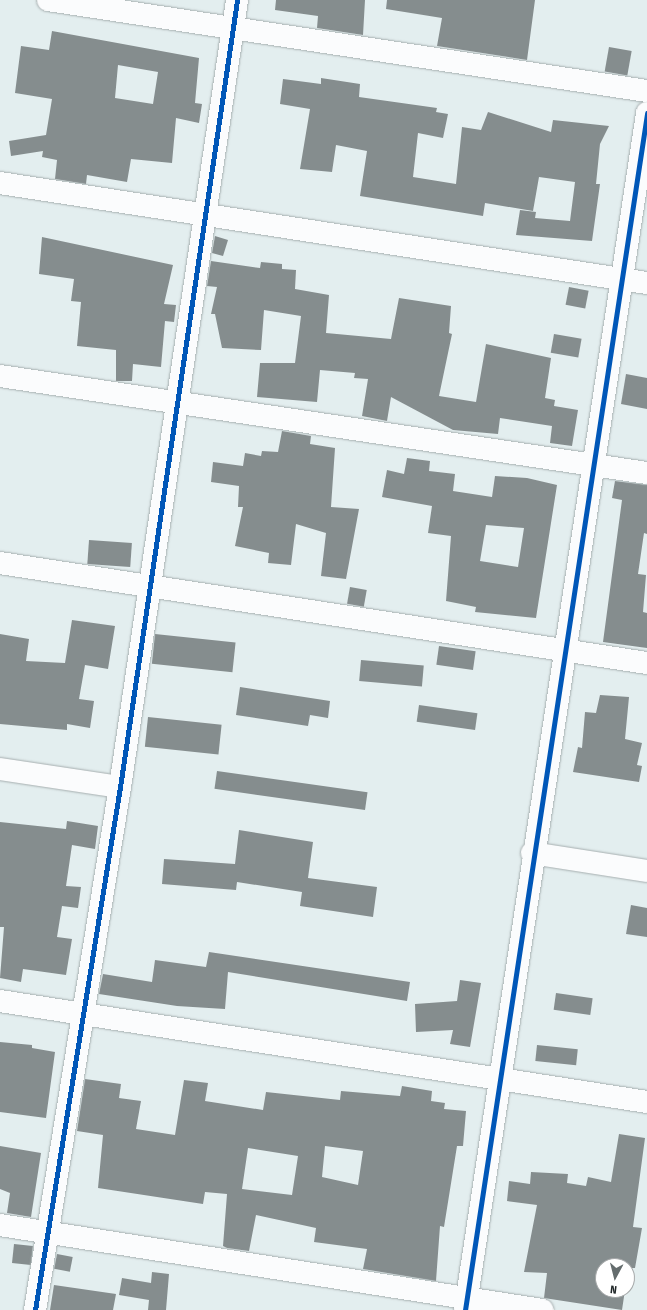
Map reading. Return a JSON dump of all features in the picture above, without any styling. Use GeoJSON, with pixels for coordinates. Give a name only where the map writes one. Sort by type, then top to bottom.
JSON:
{"type":"FeatureCollection","features":[{"type":"Feature","properties":{"kind":"street"},"geometry":{"type":"LineString","coordinates":[[48,0],[647,91]]}},
{"type":"Feature","properties":{"kind":"street"},"geometry":{"type":"LineString","coordinates":[[35,1310],[120,787],[148,586],[177,403],[203,214],[237,0]]}},
{"type":"Feature","properties":{"kind":"street"},"geometry":{"type":"LineString","coordinates":[[466,1304],[498,1076],[594,464],[647,113]]}},
{"type":"Feature","properties":{"kind":"street"},"geometry":{"type":"LineString","coordinates":[[0,182],[647,283]]}},
{"type":"Feature","properties":{"kind":"street"},"geometry":{"type":"LineString","coordinates":[[0,376],[647,473]]}},
{"type":"Feature","properties":{"kind":"street"},"geometry":{"type":"LineString","coordinates":[[0,563],[647,663]]}},
{"type":"Feature","properties":{"kind":"street"},"geometry":{"type":"LineString","coordinates":[[0,769],[120,787]]}},
{"type":"Feature","properties":{"kind":"street"},"geometry":{"type":"LineString","coordinates":[[532,853],[647,871]]}},
{"type":"Feature","properties":{"kind":"street"},"geometry":{"type":"LineString","coordinates":[[0,1001],[498,1076],[647,1102]]}},
{"type":"Feature","properties":{"kind":"street"},"geometry":{"type":"LineString","coordinates":[[0,1225],[466,1304],[542,1310]]}},
{"type":"Feature","properties":{"kind":"building"},"geometry":{"type":"Polygon","coordinates":[[[276,0],[365,0],[363,35],[317,28],[318,16],[275,10],[276,0]]]}},
{"type":"Feature","properties":{"kind":"building"},"geometry":{"type":"Polygon","coordinates":[[[387,0],[535,0],[527,60],[437,46],[442,18],[386,9],[387,0]]]}},
{"type":"Feature","properties":{"kind":"building"},"geometry":{"type":"Polygon","coordinates":[[[52,31],[199,58],[195,103],[202,104],[199,123],[176,118],[172,163],[131,159],[127,182],[87,175],[86,184],[55,179],[57,160],[42,157],[43,151],[11,156],[9,141],[46,135],[52,99],[15,93],[21,46],[49,50],[52,31]],[[118,65],[115,98],[153,104],[158,72],[118,65]]]}},
{"type":"Feature","properties":{"kind":"building"},"geometry":{"type":"Polygon","coordinates":[[[609,47],[632,51],[627,76],[605,72],[609,47]]]}},
{"type":"Feature","properties":{"kind":"building"},"geometry":{"type":"Polygon","coordinates":[[[321,78],[360,84],[359,97],[437,108],[436,112],[448,114],[443,138],[418,133],[413,177],[456,184],[462,127],[481,130],[488,112],[551,132],[553,120],[609,126],[600,144],[596,184],[600,184],[592,241],[516,235],[520,210],[536,212],[535,218],[570,221],[575,182],[539,177],[533,211],[485,203],[483,216],[360,196],[367,151],[336,145],[332,172],[300,169],[310,109],[280,104],[283,79],[321,84],[321,78]]]}},
{"type":"Feature","properties":{"kind":"building"},"geometry":{"type":"Polygon","coordinates":[[[215,236],[228,240],[223,256],[212,253],[215,236]]]}},
{"type":"Feature","properties":{"kind":"building"},"geometry":{"type":"Polygon","coordinates":[[[42,237],[173,265],[164,304],[176,305],[174,322],[165,321],[161,367],[133,364],[132,381],[116,381],[116,350],[77,346],[81,302],[71,301],[74,279],[39,274],[42,237]]]}},
{"type":"Feature","properties":{"kind":"building"},"geometry":{"type":"Polygon","coordinates":[[[211,261],[260,268],[261,262],[282,264],[282,269],[296,270],[295,289],[329,295],[326,333],[391,339],[399,298],[451,306],[449,333],[452,334],[439,396],[476,402],[486,344],[551,358],[545,398],[555,400],[554,406],[578,410],[572,446],[550,443],[552,426],[500,418],[498,434],[453,430],[391,397],[387,421],[362,416],[368,379],[354,378],[355,373],[320,370],[317,402],[257,397],[260,363],[295,363],[301,316],[264,310],[261,350],[222,348],[215,314],[211,314],[217,287],[207,286],[211,261]]]}},
{"type":"Feature","properties":{"kind":"building"},"geometry":{"type":"Polygon","coordinates":[[[569,287],[589,291],[585,308],[566,305],[569,287]]]}},
{"type":"Feature","properties":{"kind":"building"},"geometry":{"type":"Polygon","coordinates":[[[554,334],[582,339],[578,358],[551,353],[554,334]]]}},
{"type":"Feature","properties":{"kind":"building"},"geometry":{"type":"Polygon","coordinates":[[[626,374],[647,378],[647,409],[621,404],[626,374]]]}},
{"type":"Feature","properties":{"kind":"building"},"geometry":{"type":"Polygon","coordinates":[[[282,431],[311,436],[310,444],[335,448],[331,507],[359,509],[346,579],[321,576],[326,533],[296,524],[291,565],[268,563],[269,553],[235,546],[243,507],[238,507],[239,486],[211,482],[213,462],[243,466],[245,453],[261,456],[262,451],[278,452],[282,431]]]}},
{"type":"Feature","properties":{"kind":"building"},"geometry":{"type":"Polygon","coordinates":[[[407,458],[430,461],[429,471],[455,474],[453,491],[492,497],[495,476],[527,478],[557,485],[536,618],[475,612],[476,607],[446,601],[451,536],[428,533],[432,506],[382,497],[387,470],[404,474],[407,458]],[[486,525],[480,561],[518,567],[524,528],[486,525]]]}},
{"type":"Feature","properties":{"kind":"building"},"geometry":{"type":"Polygon","coordinates":[[[615,481],[647,485],[647,534],[644,533],[638,574],[646,575],[643,612],[647,613],[647,648],[603,642],[622,500],[612,498],[615,481]]]}},
{"type":"Feature","properties":{"kind":"building"},"geometry":{"type":"Polygon","coordinates":[[[89,540],[132,543],[130,567],[87,564],[89,540]]]}},
{"type":"Feature","properties":{"kind":"building"},"geometry":{"type":"Polygon","coordinates":[[[350,587],[367,590],[364,607],[347,604],[350,587]]]}},
{"type":"Feature","properties":{"kind":"building"},"geometry":{"type":"Polygon","coordinates":[[[72,620],[115,626],[108,669],[85,665],[79,699],[94,701],[90,728],[67,724],[67,730],[0,724],[0,634],[29,639],[26,661],[65,663],[72,620]]]}},
{"type":"Feature","properties":{"kind":"building"},"geometry":{"type":"Polygon","coordinates":[[[155,634],[236,642],[232,672],[152,664],[155,634]]]}},
{"type":"Feature","properties":{"kind":"building"},"geometry":{"type":"Polygon","coordinates":[[[439,646],[476,651],[473,670],[436,665],[439,646]]]}},
{"type":"Feature","properties":{"kind":"building"},"geometry":{"type":"Polygon","coordinates":[[[361,660],[424,665],[422,686],[359,681],[361,660]]]}},
{"type":"Feature","properties":{"kind":"building"},"geometry":{"type":"Polygon","coordinates":[[[240,687],[330,701],[328,718],[310,715],[308,726],[236,715],[240,687]]]}},
{"type":"Feature","properties":{"kind":"building"},"geometry":{"type":"Polygon","coordinates":[[[600,695],[629,697],[625,739],[642,743],[637,765],[642,766],[639,782],[573,772],[578,747],[582,748],[585,712],[596,713],[600,695]]]}},
{"type":"Feature","properties":{"kind":"building"},"geometry":{"type":"Polygon","coordinates":[[[419,705],[477,713],[475,730],[417,722],[419,705]]]}},
{"type":"Feature","properties":{"kind":"building"},"geometry":{"type":"Polygon","coordinates":[[[148,717],[222,725],[218,755],[145,747],[148,717]]]}},
{"type":"Feature","properties":{"kind":"building"},"geometry":{"type":"Polygon","coordinates":[[[217,771],[368,792],[365,810],[214,789],[217,771]]]}},
{"type":"Feature","properties":{"kind":"building"},"geometry":{"type":"Polygon","coordinates":[[[67,821],[98,826],[95,849],[72,845],[66,886],[81,887],[78,908],[62,906],[57,937],[72,939],[66,975],[23,969],[21,982],[0,978],[4,927],[0,927],[0,822],[66,829],[67,821]]]}},
{"type":"Feature","properties":{"kind":"building"},"geometry":{"type":"Polygon","coordinates":[[[239,830],[313,842],[308,878],[377,887],[373,917],[300,906],[302,892],[237,882],[236,890],[162,884],[164,859],[235,864],[239,830]]]}},
{"type":"Feature","properties":{"kind":"building"},"geometry":{"type":"Polygon","coordinates":[[[631,905],[647,908],[647,937],[626,934],[631,905]]]}},
{"type":"Feature","properties":{"kind":"building"},"geometry":{"type":"Polygon","coordinates":[[[209,952],[410,982],[407,1001],[228,972],[225,1009],[177,1006],[99,994],[103,974],[152,982],[155,960],[206,967],[209,952]]]}},
{"type":"Feature","properties":{"kind":"building"},"geometry":{"type":"Polygon","coordinates":[[[460,980],[481,983],[470,1047],[450,1044],[453,1030],[416,1032],[415,1004],[457,1001],[460,980]]]}},
{"type":"Feature","properties":{"kind":"building"},"geometry":{"type":"Polygon","coordinates":[[[556,993],[593,998],[590,1015],[554,1010],[556,993]]]}},
{"type":"Feature","properties":{"kind":"building"},"geometry":{"type":"Polygon","coordinates":[[[0,1042],[32,1045],[32,1048],[55,1052],[46,1118],[0,1112],[0,1042]]]}},
{"type":"Feature","properties":{"kind":"building"},"geometry":{"type":"Polygon","coordinates":[[[537,1045],[578,1049],[576,1065],[535,1061],[537,1045]]]}},
{"type":"Feature","properties":{"kind":"building"},"geometry":{"type":"Polygon","coordinates":[[[85,1079],[121,1084],[119,1098],[141,1101],[136,1129],[175,1135],[184,1080],[208,1083],[205,1101],[263,1110],[266,1092],[340,1100],[341,1091],[400,1096],[402,1086],[432,1091],[431,1101],[445,1103],[444,1109],[466,1111],[463,1146],[457,1146],[444,1227],[440,1226],[436,1281],[363,1269],[367,1249],[314,1242],[316,1228],[256,1215],[249,1251],[227,1248],[223,1246],[227,1194],[205,1192],[203,1204],[98,1188],[103,1135],[77,1131],[85,1079]],[[325,1146],[322,1177],[358,1185],[363,1151],[325,1146]],[[248,1148],[242,1189],[292,1195],[298,1156],[248,1148]]]}},
{"type":"Feature","properties":{"kind":"building"},"geometry":{"type":"Polygon","coordinates":[[[619,1134],[645,1138],[633,1227],[642,1228],[635,1268],[635,1258],[595,1258],[595,1298],[624,1298],[622,1310],[544,1298],[547,1273],[524,1272],[537,1205],[507,1201],[509,1181],[530,1184],[531,1172],[568,1174],[567,1183],[586,1186],[588,1177],[611,1182],[619,1134]]]}},
{"type":"Feature","properties":{"kind":"building"},"geometry":{"type":"Polygon","coordinates":[[[0,1146],[41,1153],[31,1217],[7,1213],[10,1193],[0,1189],[0,1146]]]}},
{"type":"Feature","properties":{"kind":"building"},"geometry":{"type":"Polygon","coordinates":[[[14,1244],[33,1246],[31,1265],[12,1263],[14,1244]]]}},
{"type":"Feature","properties":{"kind":"building"},"geometry":{"type":"Polygon","coordinates":[[[57,1254],[73,1257],[70,1272],[54,1269],[57,1254]]]}},
{"type":"Feature","properties":{"kind":"building"},"geometry":{"type":"Polygon","coordinates":[[[152,1272],[169,1274],[166,1310],[148,1310],[149,1300],[119,1295],[122,1278],[151,1283],[152,1272]]]}},
{"type":"Feature","properties":{"kind":"building"},"geometry":{"type":"Polygon","coordinates":[[[54,1285],[116,1294],[113,1310],[50,1310],[54,1285]]]}},
{"type":"Feature","properties":{"kind":"cycle path"},"geometry":{"type":"LineString","coordinates":[[35,1310],[120,787],[237,0]]}},
{"type":"Feature","properties":{"kind":"cycle path"},"geometry":{"type":"LineString","coordinates":[[465,1310],[647,113]]}}]}
